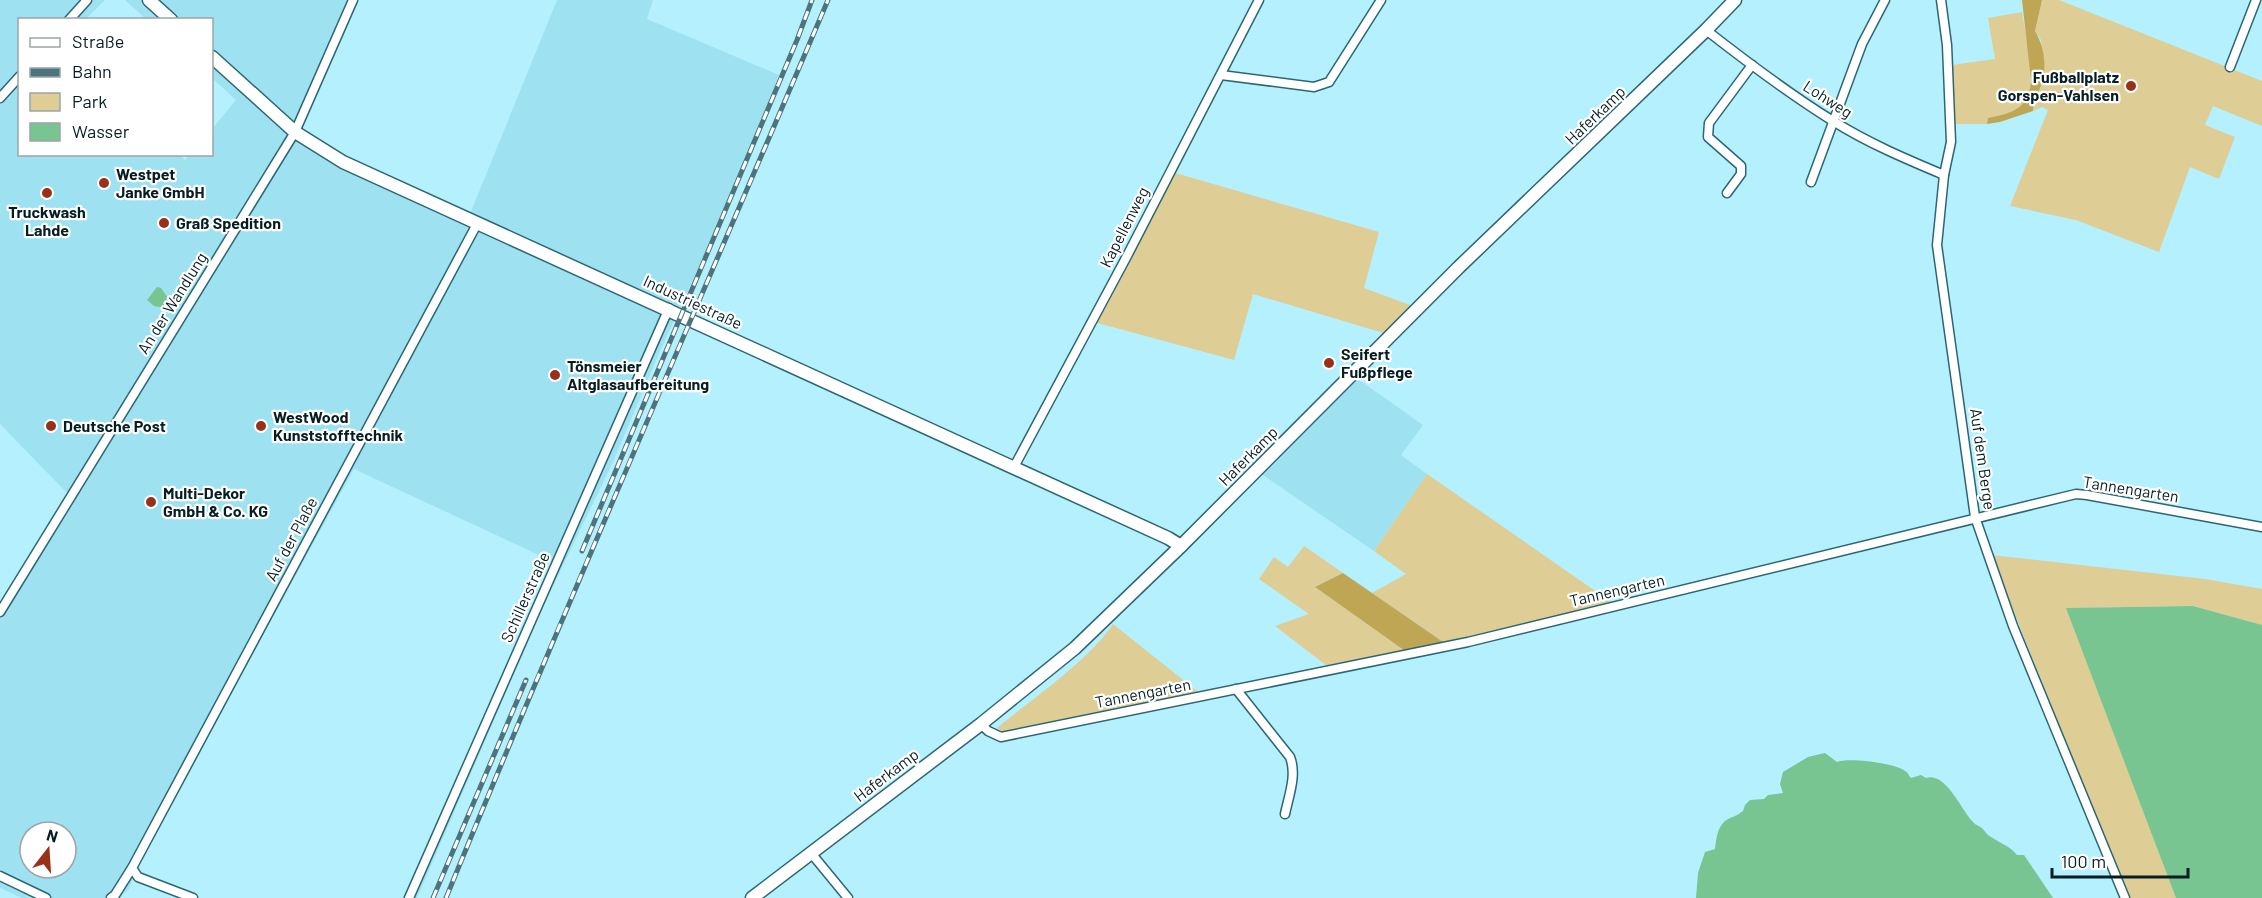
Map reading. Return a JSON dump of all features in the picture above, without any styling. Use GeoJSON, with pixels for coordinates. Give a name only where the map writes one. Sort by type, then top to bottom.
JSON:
{"type":"FeatureCollection","features":[{"type":"Feature","properties":{"kind":"street"},"geometry":{"type":"LineString","coordinates":[[71,18],[87,0]]}},
{"type":"Feature","properties":{"kind":"street"},"geometry":{"type":"LineString","coordinates":[[149,0],[169,18]]}},
{"type":"Feature","properties":{"kind":"street","name":"An der Wandlung"},"geometry":{"type":"LineString","coordinates":[[0,612],[295,132],[352,0]]}},
{"type":"Feature","properties":{"kind":"street","name":"Kapellenweg"},"geometry":{"type":"LineString","coordinates":[[1014,467],[1260,0]]}},
{"type":"Feature","properties":{"kind":"street"},"geometry":{"type":"LineString","coordinates":[[1221,75],[1314,87],[1329,82],[1381,0]]}},
{"type":"Feature","properties":{"kind":"street","name":"Haferkamp"},"geometry":{"type":"LineString","coordinates":[[752,898],[981,724],[1075,648],[1181,546],[1459,267],[1735,0]]}},
{"type":"Feature","properties":{"kind":"street"},"geometry":{"type":"LineString","coordinates":[[1811,182],[1862,44],[1885,0]]}},
{"type":"Feature","properties":{"kind":"street","name":"Auf dem Berge"},"geometry":{"type":"LineString","coordinates":[[1941,0],[1947,45],[1952,142],[1944,175],[1937,245],[1975,517],[2013,626],[2125,898]]}},
{"type":"Feature","properties":{"kind":"street"},"geometry":{"type":"LineString","coordinates":[[2230,67],[2256,0]]}},
{"type":"Feature","properties":{"kind":"street","name":"Lohweg"},"geometry":{"type":"LineString","coordinates":[[1706,30],[1833,122],[1889,152],[1944,175]]}},
{"type":"Feature","properties":{"kind":"street","name":"Industriestraße"},"geometry":{"type":"LineString","coordinates":[[213,58],[295,132],[343,162],[477,224],[669,308],[1181,546]]}},
{"type":"Feature","properties":{"kind":"street"},"geometry":{"type":"LineString","coordinates":[[1727,193],[1742,174],[1741,166],[1708,137],[1709,123],[1752,65]]}},
{"type":"Feature","properties":{"kind":"street"},"geometry":{"type":"LineString","coordinates":[[0,98],[18,78]]}},
{"type":"Feature","properties":{"kind":"street","name":"Auf der Plaße"},"geometry":{"type":"LineString","coordinates":[[111,898],[132,868],[477,224]]}},
{"type":"Feature","properties":{"kind":"street","name":"Schillerstraße"},"geometry":{"type":"LineString","coordinates":[[409,898],[669,308]]}},
{"type":"Feature","properties":{"kind":"street","name":"Tannengarten"},"geometry":{"type":"LineString","coordinates":[[981,724],[988,731],[1001,736],[1468,642],[1975,517],[2076,495],[2087,495],[2262,528]]}},
{"type":"Feature","properties":{"kind":"street"},"geometry":{"type":"LineString","coordinates":[[1236,689],[1290,757],[1294,766],[1284,814]]}},
{"type":"Feature","properties":{"kind":"street"},"geometry":{"type":"LineString","coordinates":[[811,852],[848,898]]}},
{"type":"Feature","properties":{"kind":"street"},"geometry":{"type":"LineString","coordinates":[[132,868],[138,877],[193,898]]}},
{"type":"Feature","properties":{"kind":"street"},"geometry":{"type":"LineString","coordinates":[[0,876],[46,898]]}},
{"type":"Feature","properties":{"kind":"shaded area"},"geometry":{"type":"Polygon","coordinates":[[[0,0],[105,0],[87,18],[18,18],[18,156],[181,156],[185,160],[188,156],[213,156],[213,128],[236,100],[213,79],[213,18],[145,18],[125,0],[353,0],[295,132],[468,219],[557,0],[653,0],[647,19],[779,75],[731,197],[661,349],[613,462],[542,609],[417,898],[403,898],[556,563],[354,469],[140,859],[129,889],[119,898],[22,898],[0,888],[0,602],[68,494],[0,424],[0,0]]]}},
{"type":"Feature","properties":{"kind":"shaded area"},"geometry":{"type":"Polygon","coordinates":[[[2022,0],[2042,0],[2035,31],[2044,56],[2042,83],[2033,111],[1987,124],[1988,118],[2018,108],[2030,89],[2031,80],[2022,0]]]}},
{"type":"Feature","properties":{"kind":"shaded area"},"geometry":{"type":"Polygon","coordinates":[[[1355,377],[1423,425],[1401,455],[1427,474],[1374,551],[1260,473],[1355,377]]]}},
{"type":"Feature","properties":{"kind":"shaded area"},"geometry":{"type":"Polygon","coordinates":[[[1343,573],[1446,644],[1408,653],[1315,587],[1343,573]]]}},
{"type":"Feature","properties":{"kind":"green space"},"geometry":{"type":"Polygon","coordinates":[[[2042,0],[2059,0],[2262,81],[2262,126],[2213,106],[2205,125],[2235,137],[2219,179],[2190,167],[2159,252],[2076,220],[2010,206],[2048,110],[2042,107],[2033,111],[2043,81],[2041,40],[2035,31],[2042,0]]]}},
{"type":"Feature","properties":{"kind":"green space"},"geometry":{"type":"Polygon","coordinates":[[[2022,12],[2031,74],[2028,97],[2016,110],[1988,118],[1987,124],[1955,124],[1952,65],[1995,59],[1988,18],[2022,12]]]}},
{"type":"Feature","properties":{"kind":"green space"},"geometry":{"type":"Polygon","coordinates":[[[1172,172],[1379,232],[1364,288],[1418,308],[1390,335],[1253,294],[1234,360],[1094,322],[1172,172]]]}},
{"type":"Feature","properties":{"kind":"green space"},"geometry":{"type":"Polygon","coordinates":[[[1427,474],[1614,604],[1446,644],[1372,593],[1406,574],[1374,551],[1427,474]]]}},
{"type":"Feature","properties":{"kind":"green space"},"geometry":{"type":"Polygon","coordinates":[[[1304,546],[1343,573],[1315,587],[1408,653],[1331,669],[1275,626],[1309,614],[1259,579],[1274,557],[1288,567],[1304,546]]]}},
{"type":"Feature","properties":{"kind":"green space"},"geometry":{"type":"Polygon","coordinates":[[[1991,555],[2205,579],[2262,589],[2262,625],[2193,606],[2067,608],[2176,898],[2129,898],[1991,555]]]}},
{"type":"Feature","properties":{"kind":"green space"},"geometry":{"type":"Polygon","coordinates":[[[1113,624],[1202,695],[1005,733],[997,728],[1075,666],[1113,624]]]}},
{"type":"Feature","properties":{"kind":"water"},"geometry":{"type":"Polygon","coordinates":[[[157,287],[161,288],[170,301],[164,308],[154,306],[147,300],[157,287]]]}},
{"type":"Feature","properties":{"kind":"water"},"geometry":{"type":"Polygon","coordinates":[[[2193,606],[2262,625],[2262,898],[2176,898],[2066,608],[2193,606]]]}},
{"type":"Feature","properties":{"kind":"water"},"geometry":{"type":"Polygon","coordinates":[[[1825,753],[1837,762],[1851,760],[1882,763],[1900,768],[1911,778],[1921,775],[1940,781],[1947,786],[1975,824],[2017,855],[2024,855],[2053,898],[1696,898],[1698,873],[1705,852],[1715,849],[1718,831],[1722,824],[1743,811],[1750,800],[1764,799],[1768,795],[1783,793],[1780,784],[1783,772],[1808,757],[1825,753]]]}},
{"type":"Feature","properties":{"kind":"railway"},"geometry":{"type":"LineString","coordinates":[[582,551],[812,0]]}},
{"type":"Feature","properties":{"kind":"railway"},"geometry":{"type":"LineString","coordinates":[[446,898],[587,560],[828,0]]}},
{"type":"Feature","properties":{"kind":"railway"},"geometry":{"type":"LineString","coordinates":[[433,898],[526,680]]}},
{"type":"Feature","properties":{"kind":"place","name":"Fußballplatz Gorspen-Vahlsen"},"geometry":{"type":"Point","coordinates":[2131,86]}},
{"type":"Feature","properties":{"kind":"place","name":"Westpet Janke GmbH"},"geometry":{"type":"Point","coordinates":[104,183]}},
{"type":"Feature","properties":{"kind":"place","name":"Truckwash Lahde"},"geometry":{"type":"Point","coordinates":[47,193]}},
{"type":"Feature","properties":{"kind":"place","name":"Graß Spedition"},"geometry":{"type":"Point","coordinates":[164,223]}},
{"type":"Feature","properties":{"kind":"place","name":"Seifert Fußpflege"},"geometry":{"type":"Point","coordinates":[1329,363]}},
{"type":"Feature","properties":{"kind":"place","name":"Tönsmeier Altglasaufbereitung"},"geometry":{"type":"Point","coordinates":[555,375]}},
{"type":"Feature","properties":{"kind":"place","name":"Deutsche Post"},"geometry":{"type":"Point","coordinates":[51,426]}},
{"type":"Feature","properties":{"kind":"place","name":"WestWood Kunststofftechnik"},"geometry":{"type":"Point","coordinates":[261,426]}},
{"type":"Feature","properties":{"kind":"place","name":"Multi-Dekor GmbH & Co. KG"},"geometry":{"type":"Point","coordinates":[151,502]}}]}
